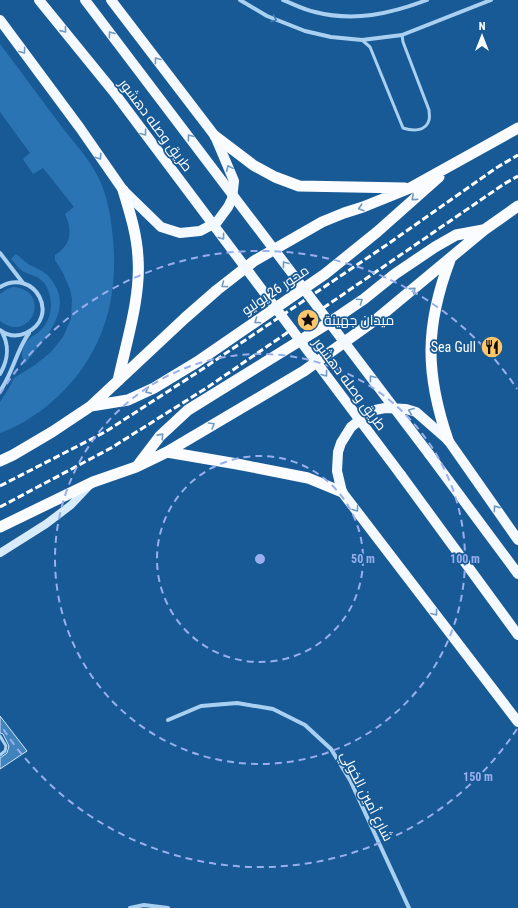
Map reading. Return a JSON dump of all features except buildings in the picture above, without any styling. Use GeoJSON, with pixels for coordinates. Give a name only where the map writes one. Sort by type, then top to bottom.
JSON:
{"type":"FeatureCollection","features":[{"type":"Feature","properties":{"kind":"highway","name":"محور 26 يوليو"},"geometry":{"type":"LineString","coordinates":[[0,461],[52,432],[91,406],[206,300],[254,261],[322,222],[410,188],[518,128]]}},
{"type":"Feature","properties":{"kind":"highway"},"geometry":{"type":"LineString","coordinates":[[215,136],[253,165],[275,177],[299,186],[410,188]]}},
{"type":"Feature","properties":{"kind":"highway","name":"محور 26 يوليو"},"geometry":{"type":"LineString","coordinates":[[91,406],[128,400],[154,388],[197,362],[325,274],[377,232],[454,163]]}},
{"type":"Feature","properties":{"kind":"highway"},"geometry":{"type":"LineString","coordinates":[[118,381],[133,315],[137,285],[138,259],[134,227],[123,190]]}},
{"type":"Feature","properties":{"kind":"highway"},"geometry":{"type":"LineString","coordinates":[[0,527],[93,482],[136,467],[167,452],[304,371],[378,318],[484,230],[518,206]]}},
{"type":"Feature","properties":{"kind":"highway"},"geometry":{"type":"LineString","coordinates":[[136,467],[160,436],[188,410],[330,322],[364,299],[395,274],[436,247],[456,235],[484,230]]}},
{"type":"Feature","properties":{"kind":"highway"},"geometry":{"type":"LineString","coordinates":[[448,440],[434,389],[431,362],[431,336],[441,283],[450,258]]}},
{"type":"Feature","properties":{"kind":"highway"},"geometry":{"type":"LineString","coordinates":[[167,452],[308,478],[342,492]]}},
{"type":"Feature","properties":{"kind":"main road","name":"طريق وصله دهشور"},"geometry":{"type":"LineString","coordinates":[[39,0],[113,91],[401,475],[518,635]]}},
{"type":"Feature","properties":{"kind":"main road","name":"طريق وصله دهشور"},"geometry":{"type":"LineString","coordinates":[[85,0],[518,574]]}},
{"type":"Feature","properties":{"kind":"main road"},"geometry":{"type":"LineString","coordinates":[[0,20],[80,128],[123,190],[161,227],[170,231],[180,233],[195,232],[209,227],[223,215],[232,199],[234,190],[234,181],[215,136],[111,0]]}},
{"type":"Feature","properties":{"kind":"main road"},"geometry":{"type":"LineString","coordinates":[[518,540],[448,440],[416,412],[406,409],[385,408],[366,415],[358,420],[348,430],[338,452],[337,471],[342,492],[518,722]]}},
{"type":"Feature","properties":{"kind":"main road"},"geometry":{"type":"LineString","coordinates":[[0,553],[46,524],[71,505],[93,482]]}},
{"type":"Feature","properties":{"kind":"street"},"geometry":{"type":"LineString","coordinates":[[240,0],[267,16],[305,31],[331,38],[362,40],[402,34],[491,0]]}},
{"type":"Feature","properties":{"kind":"street"},"geometry":{"type":"LineString","coordinates":[[283,0],[315,12],[349,17],[379,15],[427,0]]}},
{"type":"Feature","properties":{"kind":"street"},"geometry":{"type":"LineString","coordinates":[[0,253],[23,283]]}},
{"type":"Feature","properties":{"kind":"street"},"geometry":{"type":"LineString","coordinates":[[0,287],[8,283],[23,283],[36,291],[42,305],[40,319],[24,340],[10,375],[0,391]]}},
{"type":"Feature","properties":{"kind":"street"},"geometry":{"type":"LineString","coordinates":[[1,331],[9,335],[16,336],[31,331]]}},
{"type":"Feature","properties":{"kind":"street"},"geometry":{"type":"LineString","coordinates":[[0,374],[7,359],[8,352],[8,345],[1,331]]}},
{"type":"Feature","properties":{"kind":"street","name":"شارع أمين الخولي"},"geometry":{"type":"LineString","coordinates":[[168,720],[201,706],[237,703],[273,709],[305,725],[331,749],[350,780],[408,908]]}},
{"type":"Feature","properties":{"kind":"street"},"geometry":{"type":"LineString","coordinates":[[130,908],[144,905],[168,908]]}},
{"type":"Feature","properties":{"kind":"lane"},"geometry":{"type":"LineString","coordinates":[[362,40],[370,48],[403,128],[408,130],[416,130],[426,127],[429,120],[429,110],[403,42],[402,34]]}},
{"type":"Feature","properties":{"kind":"lane"},"geometry":{"type":"LineString","coordinates":[[0,736],[6,746],[4,752],[0,755]]}},
{"type":"Feature","properties":{"kind":"shaded area"},"geometry":{"type":"Polygon","coordinates":[[[0,44],[94,169],[103,188],[109,209],[114,256],[110,305],[104,327],[94,349],[82,369],[66,388],[47,406],[13,428],[0,433],[0,402],[14,378],[35,365],[51,352],[63,337],[71,319],[72,299],[70,289],[55,260],[55,255],[64,247],[69,237],[70,232],[68,220],[65,214],[74,207],[43,168],[33,174],[23,159],[30,153],[0,112],[0,44]]]}},
{"type":"Feature","properties":{"kind":"shaded area"},"geometry":{"type":"Polygon","coordinates":[[[16,254],[28,264],[42,271],[49,277],[57,289],[60,300],[59,312],[55,323],[25,364],[22,355],[23,348],[29,339],[45,325],[50,314],[51,302],[50,295],[45,284],[37,277],[22,271],[11,259],[16,254]]]}},
{"type":"Feature","properties":{"kind":"shaded area"},"geometry":{"type":"Polygon","coordinates":[[[13,287],[25,290],[32,297],[35,305],[33,314],[28,322],[21,326],[11,327],[0,321],[0,294],[13,287]]]}},
{"type":"Feature","properties":{"kind":"railway"},"geometry":{"type":"LineString","coordinates":[[0,486],[105,432],[198,372],[385,246],[496,168],[518,155]]}},
{"type":"Feature","properties":{"kind":"railway"},"geometry":{"type":"LineString","coordinates":[[0,507],[111,448],[208,387],[504,184],[518,176]]}},
{"type":"Feature","properties":{"kind":"place","name":"ميدان جهينة"},"geometry":{"type":"Point","coordinates":[308,320]}},
{"type":"Feature","properties":{"kind":"place","name":"Sea Gull"},"geometry":{"type":"Point","coordinates":[492,347]}}]}
